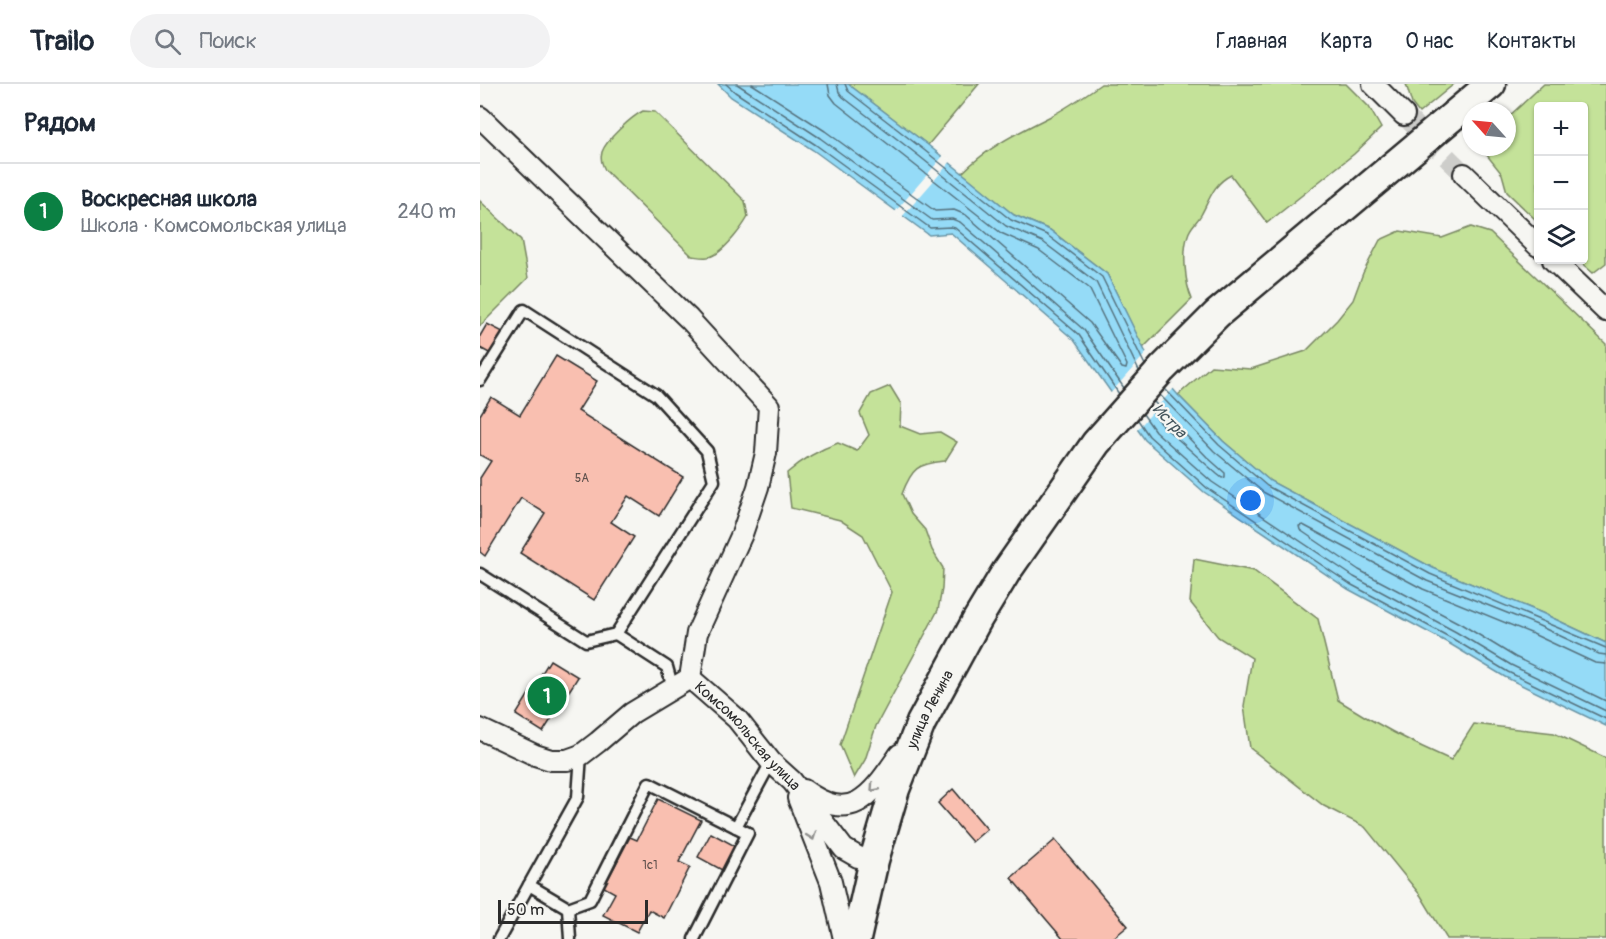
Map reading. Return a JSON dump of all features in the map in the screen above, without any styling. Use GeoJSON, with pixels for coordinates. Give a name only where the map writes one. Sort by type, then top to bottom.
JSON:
{"type":"FeatureCollection","features":[{"type":"Feature","properties":{"kind":"main road","name":"улица Ленина"},"geometry":{"type":"LineString","coordinates":[[856,939],[874,860],[895,789],[921,723],[976,621],[1006,572],[1096,443],[1162,369],[1216,314],[1491,84]]}},
{"type":"Feature","properties":{"kind":"street"},"geometry":{"type":"LineString","coordinates":[[1373,84],[1404,115]]}},
{"type":"Feature","properties":{"kind":"street"},"geometry":{"type":"LineString","coordinates":[[480,117],[688,319],[769,406],[766,453],[758,487],[742,534],[697,633],[690,678]]}},
{"type":"Feature","properties":{"kind":"street"},"geometry":{"type":"LineString","coordinates":[[1464,174],[1534,241]]}},
{"type":"Feature","properties":{"kind":"street"},"geometry":{"type":"LineString","coordinates":[[1557,264],[1606,311]]}},
{"type":"Feature","properties":{"kind":"street","name":"Комсомольская улица"},"geometry":{"type":"LineString","coordinates":[[480,729],[535,755],[551,760],[567,760],[580,755],[632,713],[690,678],[737,719],[771,762],[792,781],[844,849],[858,857],[874,860]]}},
{"type":"Feature","properties":{"kind":"street"},"geometry":{"type":"LineString","coordinates":[[792,781],[816,799],[834,806],[845,807],[857,803],[868,795],[887,773],[921,723]]}},
{"type":"Feature","properties":{"kind":"street"},"geometry":{"type":"LineString","coordinates":[[792,781],[831,882],[844,939]]}},
{"type":"Feature","properties":{"kind":"lane"},"geometry":{"type":"LineString","coordinates":[[480,380],[524,310],[656,395],[708,451],[714,480],[616,634],[586,641],[480,574]]}},
{"type":"Feature","properties":{"kind":"lane"},"geometry":{"type":"LineString","coordinates":[[616,634],[667,668],[673,689]]}},
{"type":"Feature","properties":{"kind":"lane"},"geometry":{"type":"LineString","coordinates":[[499,939],[578,797],[580,755]]}},
{"type":"Feature","properties":{"kind":"lane"},"geometry":{"type":"LineString","coordinates":[[735,827],[771,762]]}},
{"type":"Feature","properties":{"kind":"lane"},"geometry":{"type":"LineString","coordinates":[[568,908],[590,900],[649,783],[748,833],[694,939]]}},
{"type":"Feature","properties":{"kind":"lane"},"geometry":{"type":"LineString","coordinates":[[529,885],[568,908]]}},
{"type":"Feature","properties":{"kind":"lane"},"geometry":{"type":"LineString","coordinates":[[568,908],[570,939]]}},
{"type":"Feature","properties":{"kind":"green space"},"geometry":{"type":"Polygon","coordinates":[[[848,84],[979,84],[928,145],[848,84]]]}},
{"type":"Feature","properties":{"kind":"green space"},"geometry":{"type":"Polygon","coordinates":[[[1101,84],[1346,84],[1369,107],[1381,128],[1354,154],[1267,223],[1231,175],[1220,183],[1190,229],[1186,242],[1185,267],[1192,299],[1143,348],[1107,274],[1050,230],[1014,215],[962,173],[993,148],[1062,110],[1101,84]]]}},
{"type":"Feature","properties":{"kind":"green space"},"geometry":{"type":"Polygon","coordinates":[[[1406,84],[1454,84],[1419,113],[1412,104],[1406,84]]]}},
{"type":"Feature","properties":{"kind":"green space"},"geometry":{"type":"Polygon","coordinates":[[[1544,84],[1606,84],[1606,263],[1593,273],[1583,264],[1588,264],[1588,102],[1534,102],[1534,218],[1507,192],[1502,174],[1488,156],[1516,156],[1516,110],[1544,84]]]}},
{"type":"Feature","properties":{"kind":"green space"},"geometry":{"type":"Polygon","coordinates":[[[643,111],[655,112],[745,201],[748,217],[738,232],[713,256],[692,256],[605,170],[602,164],[602,152],[608,141],[619,129],[643,111]]]}},
{"type":"Feature","properties":{"kind":"green space"},"geometry":{"type":"Polygon","coordinates":[[[480,201],[521,240],[528,278],[480,326],[480,201]]]}},
{"type":"Feature","properties":{"kind":"green space"},"geometry":{"type":"Polygon","coordinates":[[[1471,227],[1490,233],[1606,344],[1606,643],[1542,613],[1433,568],[1270,481],[1223,441],[1178,395],[1211,366],[1251,369],[1306,351],[1353,300],[1363,273],[1380,240],[1400,231],[1442,238],[1471,227]]]}},
{"type":"Feature","properties":{"kind":"green space"},"geometry":{"type":"Polygon","coordinates":[[[890,386],[901,404],[900,426],[920,434],[940,432],[957,442],[945,461],[917,469],[909,478],[902,494],[911,514],[925,530],[932,550],[943,568],[942,589],[938,610],[876,726],[865,760],[854,778],[840,745],[892,592],[863,535],[840,520],[791,508],[787,473],[811,455],[838,443],[857,451],[869,435],[860,413],[871,394],[890,386]]]}},
{"type":"Feature","properties":{"kind":"green space"},"geometry":{"type":"Polygon","coordinates":[[[1194,559],[1254,571],[1318,619],[1338,700],[1422,747],[1451,760],[1474,724],[1554,733],[1606,758],[1606,939],[1447,939],[1421,896],[1365,827],[1324,806],[1250,748],[1244,706],[1252,658],[1218,637],[1190,602],[1194,559]]]}},
{"type":"Feature","properties":{"kind":"water","name":"Истра"},"geometry":{"type":"Polygon","coordinates":[[[718,84],[848,84],[1014,215],[1050,230],[1107,274],[1151,363],[1178,395],[1223,441],[1270,481],[1433,568],[1542,613],[1606,643],[1606,726],[1505,677],[1450,644],[1348,589],[1204,492],[1145,440],[1074,340],[951,233],[929,235],[813,150],[731,97],[718,84]]]}},
{"type":"Feature","properties":{"kind":"pier"},"geometry":{"type":"Polygon","coordinates":[[[944,155],[952,160],[901,218],[894,213],[944,155]]]}},
{"type":"Feature","properties":{"kind":"pier"},"geometry":{"type":"Polygon","coordinates":[[[1148,351],[1153,361],[1175,387],[1135,432],[1109,395],[1148,351]]]}},
{"type":"Feature","properties":{"kind":"building"},"geometry":{"type":"Polygon","coordinates":[[[487,324],[503,332],[491,354],[480,348],[480,336],[487,324]]]}},
{"type":"Feature","properties":{"kind":"building"},"geometry":{"type":"Polygon","coordinates":[[[556,356],[597,381],[578,411],[683,477],[659,516],[628,496],[611,522],[634,537],[594,600],[520,553],[545,513],[521,498],[485,556],[480,552],[480,478],[491,461],[480,455],[480,415],[491,397],[520,415],[556,356]]]}},
{"type":"Feature","properties":{"kind":"building"},"geometry":{"type":"Polygon","coordinates":[[[550,660],[578,677],[543,732],[516,715],[550,660]]]}},
{"type":"Feature","properties":{"kind":"building"},"geometry":{"type":"Polygon","coordinates":[[[953,789],[987,829],[972,842],[938,803],[953,789]]]}},
{"type":"Feature","properties":{"kind":"building"},"geometry":{"type":"Polygon","coordinates":[[[658,799],[701,820],[679,862],[690,867],[664,918],[649,910],[637,932],[603,915],[615,893],[604,887],[630,837],[637,840],[658,799]]]}},
{"type":"Feature","properties":{"kind":"building"},"geometry":{"type":"Polygon","coordinates":[[[711,833],[735,846],[722,870],[698,857],[711,833]]]}},
{"type":"Feature","properties":{"kind":"building"},"geometry":{"type":"Polygon","coordinates":[[[1055,840],[1128,926],[1112,939],[1063,939],[1011,878],[1055,840]]]}},
{"type":"Feature","properties":{"kind":"tunnel"},"geometry":{"type":"LineString","coordinates":[[1404,115],[1464,174]]}},
{"type":"Feature","properties":{"kind":"place","name":"Воскресная школа"},"geometry":{"type":"Point","coordinates":[547,696]}}]}
